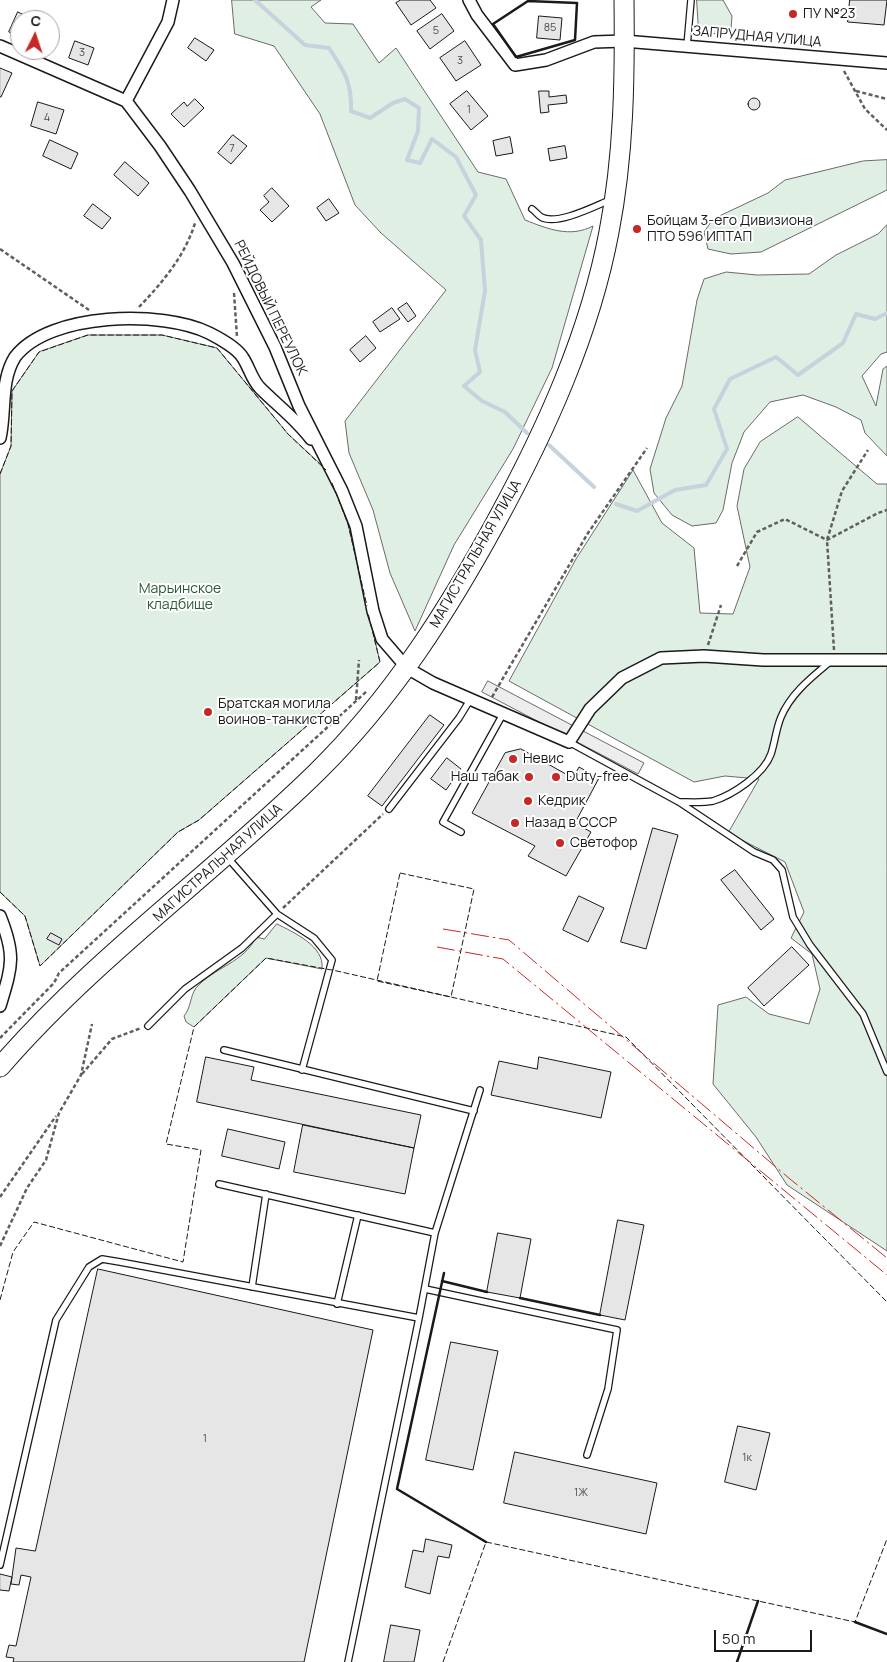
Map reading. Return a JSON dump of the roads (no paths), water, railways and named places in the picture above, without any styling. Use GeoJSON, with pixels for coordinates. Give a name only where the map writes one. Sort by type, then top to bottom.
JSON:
{"type":"FeatureCollection","features":[{"type":"Feature","properties":{"kind":"main road","name":"МАГИСТРАЛЬНАЯ УЛИЦА"},"geometry":{"type":"LineString","coordinates":[[0,1067],[58,1005],[226,856],[338,750],[407,668],[462,585],[542,433],[562,386],[587,314],[609,234],[623,134],[624,0]]}},
{"type":"Feature","properties":{"kind":"street"},"geometry":{"type":"LineString","coordinates":[[126,101],[168,22],[173,0]]}},
{"type":"Feature","properties":{"kind":"street","name":"ЗАПРУДНАЯ УЛИЦА"},"geometry":{"type":"LineString","coordinates":[[469,0],[477,15],[515,65],[546,60],[594,42],[624,41],[887,63]]}},
{"type":"Feature","properties":{"kind":"street","name":"РЕЙДОВЫЙ ПЕРЕУЛОК"},"geometry":{"type":"LineString","coordinates":[[0,46],[126,101],[160,146],[233,263],[276,347],[299,406],[342,491],[356,526],[373,611],[382,639],[407,668],[433,684],[569,742]]}},
{"type":"Feature","properties":{"kind":"street"},"geometry":{"type":"LineString","coordinates":[[0,438],[4,421],[2,389],[15,358],[39,337],[76,324],[116,319],[165,321],[210,334],[242,355],[258,386],[305,431],[325,458]]}},
{"type":"Feature","properties":{"kind":"street"},"geometry":{"type":"LineString","coordinates":[[569,742],[590,709],[622,678],[661,658],[704,656],[763,660],[887,660]]}},
{"type":"Feature","properties":{"kind":"street"},"geometry":{"type":"LineString","coordinates":[[0,916],[10,942],[12,961],[0,1006]]}},
{"type":"Feature","properties":{"kind":"lane"},"geometry":{"type":"LineString","coordinates":[[687,46],[691,0]]}},
{"type":"Feature","properties":{"kind":"lane"},"geometry":{"type":"LineString","coordinates":[[532,209],[542,218],[557,219],[584,211],[615,198]]}},
{"type":"Feature","properties":{"kind":"lane"},"geometry":{"type":"LineString","coordinates":[[678,802],[712,801],[742,786],[760,772],[771,756],[781,717],[791,700],[804,683],[835,659]]}},
{"type":"Feature","properties":{"kind":"lane"},"geometry":{"type":"LineString","coordinates":[[389,809],[459,718],[470,700]]}},
{"type":"Feature","properties":{"kind":"lane"},"geometry":{"type":"LineString","coordinates":[[461,832],[443,822],[502,714]]}},
{"type":"Feature","properties":{"kind":"lane"},"geometry":{"type":"LineString","coordinates":[[569,742],[678,802],[754,852],[773,860],[782,870],[792,917],[810,945],[863,1014],[887,1072]]}},
{"type":"Feature","properties":{"kind":"lane"},"geometry":{"type":"LineString","coordinates":[[226,856],[277,914],[314,938],[332,960],[302,1070]]}},
{"type":"Feature","properties":{"kind":"lane"},"geometry":{"type":"LineString","coordinates":[[148,1026],[185,989],[242,948],[277,914]]}},
{"type":"Feature","properties":{"kind":"lane"},"geometry":{"type":"LineString","coordinates":[[224,1050],[474,1111]]}},
{"type":"Feature","properties":{"kind":"lane"},"geometry":{"type":"LineString","coordinates":[[348,1662],[435,1233],[480,1090]]}},
{"type":"Feature","properties":{"kind":"lane"},"geometry":{"type":"LineString","coordinates":[[219,1184],[435,1233]]}},
{"type":"Feature","properties":{"kind":"lane"},"geometry":{"type":"LineString","coordinates":[[252,1287],[266,1194]]}},
{"type":"Feature","properties":{"kind":"lane"},"geometry":{"type":"LineString","coordinates":[[337,1304],[358,1215]]}},
{"type":"Feature","properties":{"kind":"lane"},"geometry":{"type":"LineString","coordinates":[[0,1565],[56,1320],[89,1267],[102,1259],[419,1318]]}},
{"type":"Feature","properties":{"kind":"lane"},"geometry":{"type":"LineString","coordinates":[[425,1289],[617,1330],[608,1389],[587,1455]]}},
{"type":"Feature","properties":{"kind":"waterway"},"geometry":{"type":"LineString","coordinates":[[255,0],[305,45],[329,48],[346,77],[350,92],[351,111],[370,118],[393,103],[405,99],[419,108],[418,131],[407,160],[420,163],[432,139],[456,157],[476,195],[464,216],[481,240],[485,291],[475,350],[480,372],[464,386],[482,401],[505,412],[527,433]]}},
{"type":"Feature","properties":{"kind":"waterway"},"geometry":{"type":"LineString","coordinates":[[616,504],[637,511],[675,490],[706,485],[727,449],[714,409],[730,379],[776,357],[798,375],[843,343],[856,314],[875,319],[887,313]]}},
{"type":"Feature","properties":{"kind":"waterway"},"geometry":{"type":"LineString","coordinates":[[549,445],[594,487]]}},
{"type":"Feature","properties":{"kind":"place","name":"ПУ №23"},"geometry":{"type":"Point","coordinates":[793,14]}},
{"type":"Feature","properties":{"kind":"place","name":"Бойцам 3-его Дивизиона ПТО 596 ИПТАП"},"geometry":{"type":"Point","coordinates":[637,229]}},
{"type":"Feature","properties":{"kind":"place","name":"Братская могила воинов-танкистов"},"geometry":{"type":"Point","coordinates":[208,712]}},
{"type":"Feature","properties":{"kind":"place","name":"Невис"},"geometry":{"type":"Point","coordinates":[513,759]}},
{"type":"Feature","properties":{"kind":"place","name":"Наш табак"},"geometry":{"type":"Point","coordinates":[529,777]}},
{"type":"Feature","properties":{"kind":"place","name":"Duty-free"},"geometry":{"type":"Point","coordinates":[556,777]}},
{"type":"Feature","properties":{"kind":"place","name":"Кедрик"},"geometry":{"type":"Point","coordinates":[528,801]}},
{"type":"Feature","properties":{"kind":"place","name":"Назад в СССР"},"geometry":{"type":"Point","coordinates":[515,823]}},
{"type":"Feature","properties":{"kind":"place","name":"Светофор"},"geometry":{"type":"Point","coordinates":[560,843]}},
{"type":"Feature","properties":{"kind":"park label","name":"Марьинское кладбище"},"geometry":{"type":"Point","coordinates":[180,598]}}]}
